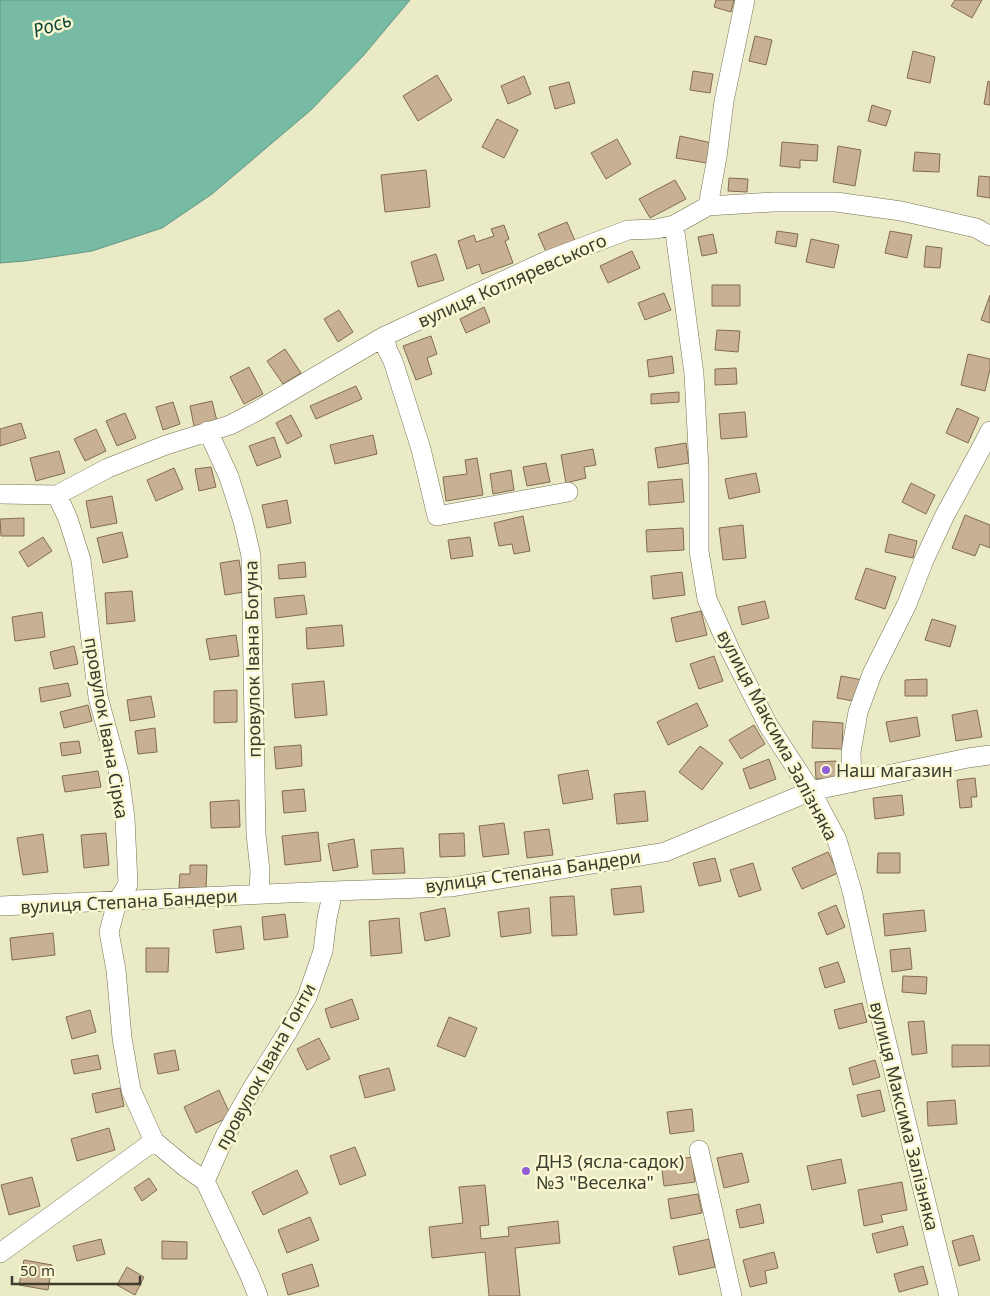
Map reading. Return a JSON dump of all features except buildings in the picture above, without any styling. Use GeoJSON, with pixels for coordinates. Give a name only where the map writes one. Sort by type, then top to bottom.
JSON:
{"type":"FeatureCollection","features":[{"type":"Feature","properties":{"kind":"street"},"geometry":{"type":"LineString","coordinates":[[708,206],[717,157],[724,101],[745,0]]}},
{"type":"Feature","properties":{"kind":"street","name":"вулиця Котляревського"},"geometry":{"type":"LineString","coordinates":[[0,494],[57,495],[108,468],[166,445],[230,424],[257,411],[385,336],[546,261],[628,230],[656,230],[674,225],[708,206],[772,202],[836,202],[902,211],[976,228],[990,236]]}},
{"type":"Feature","properties":{"kind":"street","name":"вулиця Максима Залізняка"},"geometry":{"type":"LineString","coordinates":[[674,225],[694,374],[699,469],[699,551],[707,599],[768,725],[811,791],[836,840],[852,891],[876,999],[949,1296]]}},
{"type":"Feature","properties":{"kind":"street"},"geometry":{"type":"LineString","coordinates":[[385,336],[386,349],[393,361],[421,449],[437,516],[568,492]]}},
{"type":"Feature","properties":{"kind":"street"},"geometry":{"type":"LineString","coordinates":[[852,783],[851,752],[858,712],[872,674],[907,604],[924,560],[944,517],[990,430]]}},
{"type":"Feature","properties":{"kind":"street","name":"провулок Івана Богуна"},"geometry":{"type":"LineString","coordinates":[[208,431],[229,476],[243,521],[250,556],[256,834],[260,871],[259,894]]}},
{"type":"Feature","properties":{"kind":"street","name":"провулок Івана Сірка"},"geometry":{"type":"LineString","coordinates":[[57,495],[68,519],[81,560],[98,697],[120,774],[125,818],[128,884],[117,902],[109,932],[116,970],[122,1038],[132,1090],[154,1141]]}},
{"type":"Feature","properties":{"kind":"street","name":"вулиця Степана Бандери"},"geometry":{"type":"LineString","coordinates":[[0,906],[452,887],[665,852],[811,791],[990,755]]}},
{"type":"Feature","properties":{"kind":"street","name":"провулок Івана Гонти"},"geometry":{"type":"LineString","coordinates":[[205,1181],[225,1136],[307,997],[322,951],[327,918],[334,891]]}},
{"type":"Feature","properties":{"kind":"street"},"geometry":{"type":"LineString","coordinates":[[0,1253],[154,1141],[205,1181],[258,1296]]}},
{"type":"Feature","properties":{"kind":"street"},"geometry":{"type":"LineString","coordinates":[[699,1150],[732,1296]]}},
{"type":"Feature","properties":{"kind":"water","name":"Рось"},"geometry":{"type":"Polygon","coordinates":[[[0,0],[410,0],[363,56],[311,110],[212,194],[162,228],[92,251],[0,263],[0,0]]]}},
{"type":"Feature","properties":{"kind":"place","name":"Наш магазин"},"geometry":{"type":"Point","coordinates":[826,770]}},
{"type":"Feature","properties":{"kind":"place","name":"ДНЗ (ясла-садок) №3 \"Веселка\""},"geometry":{"type":"Point","coordinates":[526,1171]}}]}
